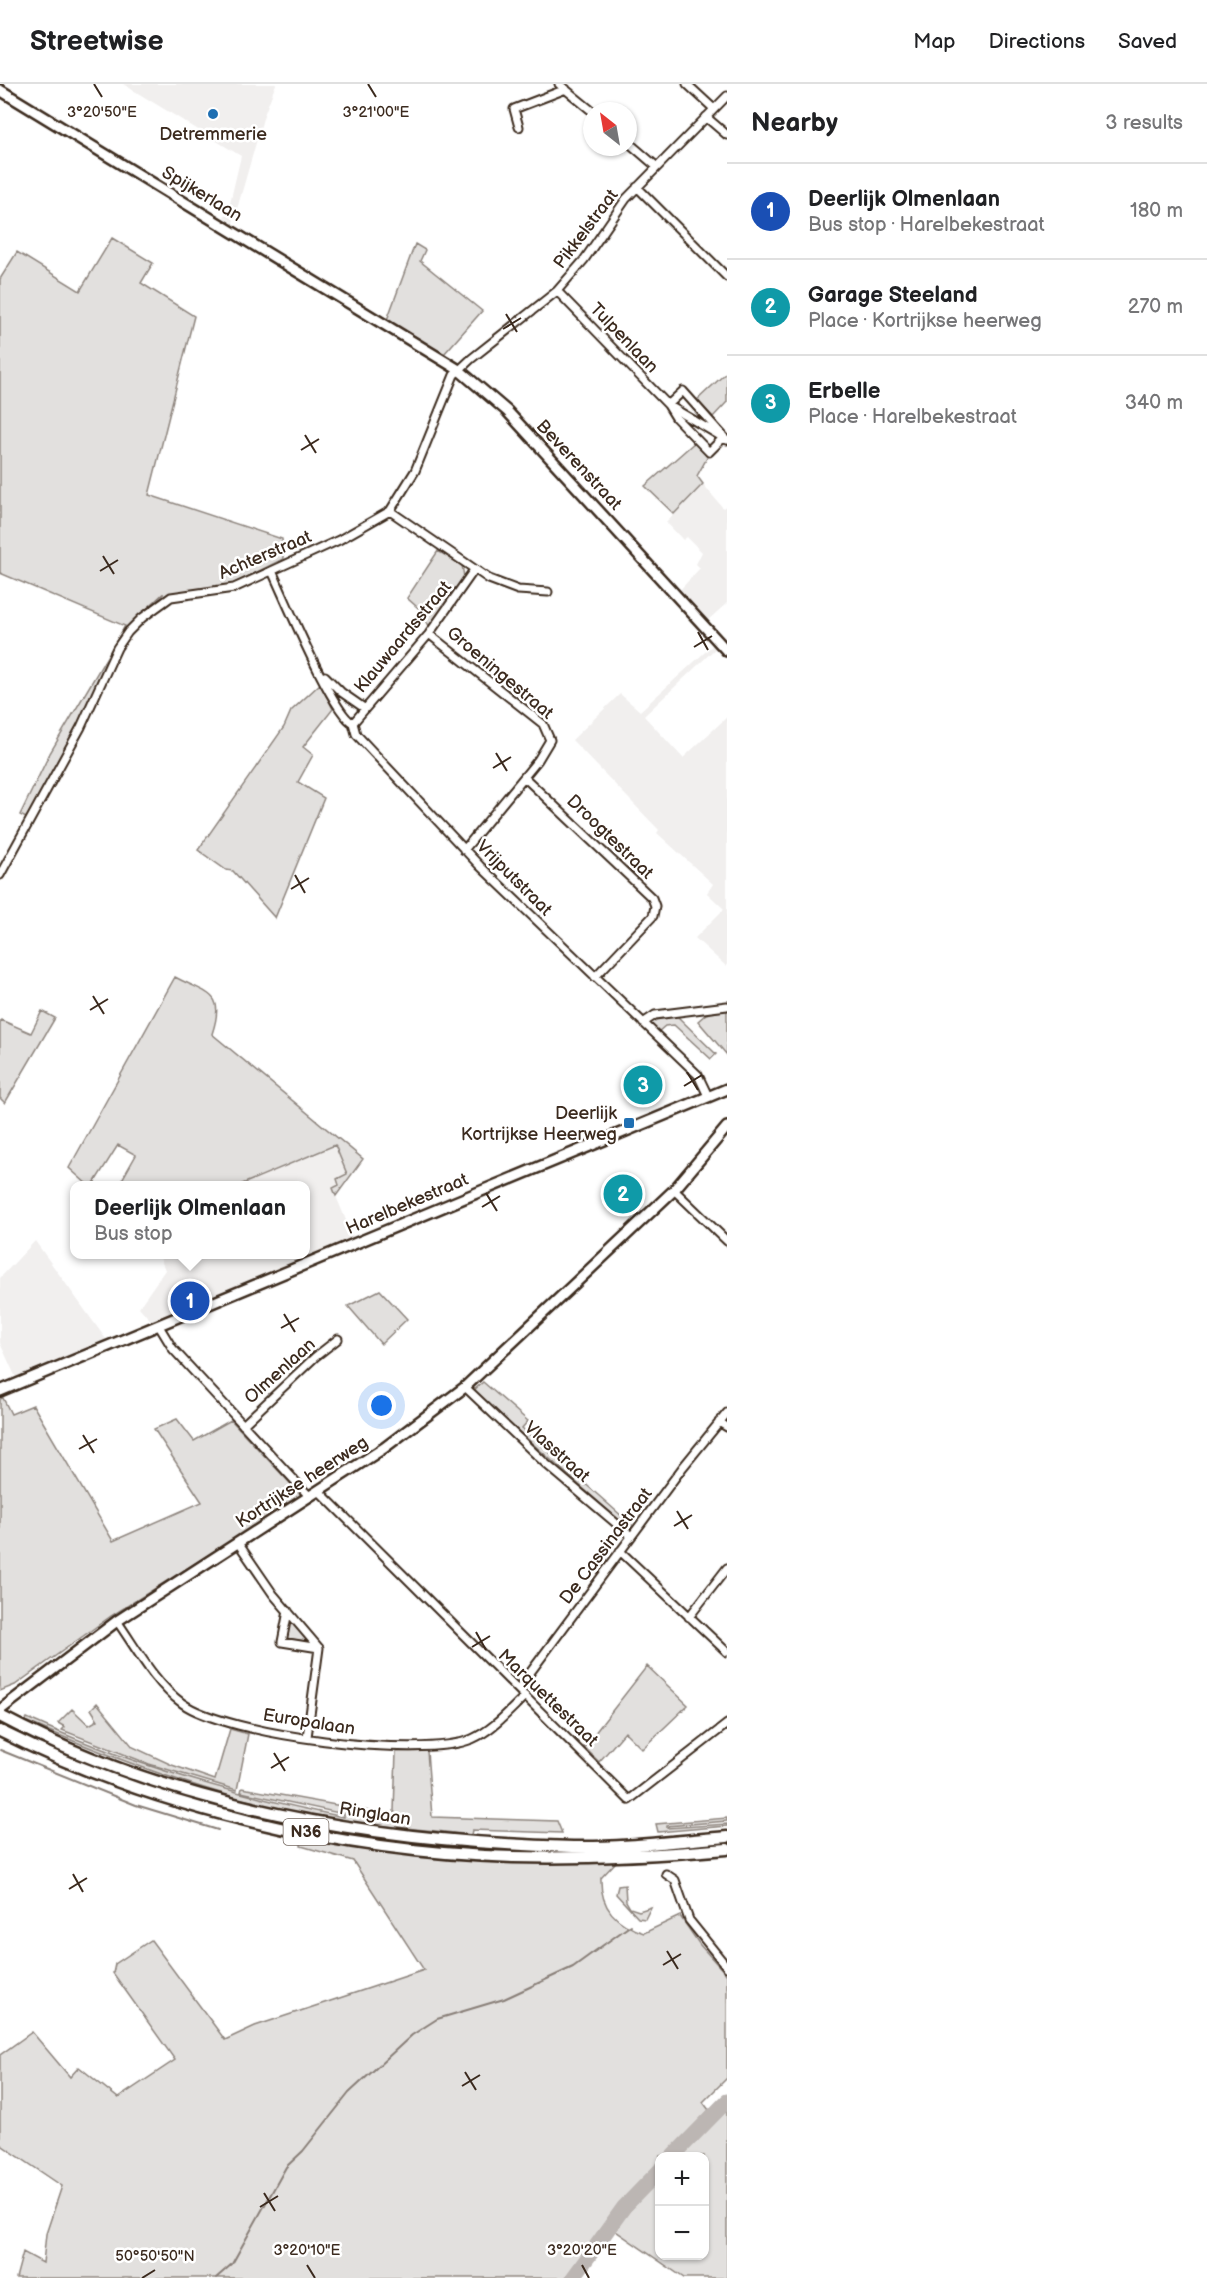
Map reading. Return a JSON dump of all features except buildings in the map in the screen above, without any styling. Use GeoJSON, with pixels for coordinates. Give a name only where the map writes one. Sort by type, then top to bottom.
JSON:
{"type":"FeatureCollection","features":[{"type":"Feature","properties":{"kind":"main road","name":"Ringlaan"},"geometry":{"type":"LineString","coordinates":[[0,1716],[73,1749],[184,1789],[300,1818],[398,1835],[574,1847],[650,1844],[727,1837]]}},
{"type":"Feature","properties":{"kind":"main road","name":"Ringlaan"},"geometry":{"type":"LineString","coordinates":[[0,1731],[142,1789],[258,1822],[323,1836],[384,1845],[512,1857],[627,1857],[727,1849]]}},
{"type":"Feature","properties":{"kind":"street"},"geometry":{"type":"LineString","coordinates":[[687,84],[714,109]]}},
{"type":"Feature","properties":{"kind":"street"},"geometry":{"type":"LineString","coordinates":[[519,127],[514,109],[562,86],[583,104]]}},
{"type":"Feature","properties":{"kind":"street","name":"Spijkerlaan"},"geometry":{"type":"LineString","coordinates":[[0,90],[386,325]]}},
{"type":"Feature","properties":{"kind":"street","name":"Pikkelstraat"},"geometry":{"type":"LineString","coordinates":[[459,370],[557,291],[584,260],[615,213],[637,187],[727,96]]}},
{"type":"Feature","properties":{"kind":"street"},"geometry":{"type":"LineString","coordinates":[[706,117],[727,135]]}},
{"type":"Feature","properties":{"kind":"street"},"geometry":{"type":"LineString","coordinates":[[637,150],[657,167]]}},
{"type":"Feature","properties":{"kind":"street"},"geometry":{"type":"LineString","coordinates":[[637,187],[727,277]]}},
{"type":"Feature","properties":{"kind":"street","name":"Tulpenlaan"},"geometry":{"type":"LineString","coordinates":[[557,291],[668,405],[676,418],[710,452],[726,438],[668,405]]}},
{"type":"Feature","properties":{"kind":"street","name":"Beverenstraat"},"geometry":{"type":"LineString","coordinates":[[386,325],[459,370],[507,411],[727,651]]}},
{"type":"Feature","properties":{"kind":"street","name":"Achterstraat"},"geometry":{"type":"LineString","coordinates":[[0,875],[85,719],[117,648],[128,632],[141,618],[171,597],[234,588],[339,540],[390,511],[415,471],[450,382],[459,370]]}},
{"type":"Feature","properties":{"kind":"street"},"geometry":{"type":"LineString","coordinates":[[668,405],[683,391],[726,438]]}},
{"type":"Feature","properties":{"kind":"street"},"geometry":{"type":"LineString","coordinates":[[390,511],[474,570],[507,587],[548,592]]}},
{"type":"Feature","properties":{"kind":"street","name":"Klauwaardsstraat"},"geometry":{"type":"LineString","coordinates":[[353,723],[429,634],[474,570]]}},
{"type":"Feature","properties":{"kind":"street","name":"Vrijputstraat"},"geometry":{"type":"LineString","coordinates":[[272,571],[317,668],[339,709],[347,721],[353,723],[356,734],[464,849],[698,1075],[708,1096]]}},
{"type":"Feature","properties":{"kind":"street","name":"Groeningestraat"},"geometry":{"type":"LineString","coordinates":[[429,634],[522,707],[547,730],[550,740],[547,748],[464,849]]}},
{"type":"Feature","properties":{"kind":"street","name":"Vrijputstraat"},"geometry":{"type":"LineString","coordinates":[[317,668],[341,692],[364,708]]}},
{"type":"Feature","properties":{"kind":"street","name":"Droogtestraat"},"geometry":{"type":"LineString","coordinates":[[524,777],[612,859],[651,898],[655,906],[653,916],[595,977]]}},
{"type":"Feature","properties":{"kind":"street"},"geometry":{"type":"LineString","coordinates":[[643,1023],[655,1015],[727,1006]]}},
{"type":"Feature","properties":{"kind":"street","name":"Harelbekestraat"},"geometry":{"type":"LineString","coordinates":[[0,1391],[727,1089]]}},
{"type":"Feature","properties":{"kind":"street","name":"Kortrijkse heerweg"},"geometry":{"type":"LineString","coordinates":[[0,1710],[117,1621],[384,1448],[465,1387],[674,1190],[727,1127]]}},
{"type":"Feature","properties":{"kind":"street"},"geometry":{"type":"LineString","coordinates":[[674,1190],[727,1241]]}},
{"type":"Feature","properties":{"kind":"street","name":"Olmenlaan"},"geometry":{"type":"LineString","coordinates":[[159,1326],[174,1349],[243,1425],[314,1494]]}},
{"type":"Feature","properties":{"kind":"street","name":"Olmenlaan"},"geometry":{"type":"LineString","coordinates":[[243,1425],[315,1357],[338,1339]]}},
{"type":"Feature","properties":{"kind":"street","name":"Vlasstraat"},"geometry":{"type":"LineString","coordinates":[[465,1387],[546,1464],[632,1536]]}},
{"type":"Feature","properties":{"kind":"street","name":"De Cassinastraat"},"geometry":{"type":"LineString","coordinates":[[518,1689],[620,1551],[727,1413]]}},
{"type":"Feature","properties":{"kind":"street"},"geometry":{"type":"LineString","coordinates":[[719,1422],[727,1426]]}},
{"type":"Feature","properties":{"kind":"street","name":"Marquettestraat"},"geometry":{"type":"LineString","coordinates":[[314,1494],[518,1689],[629,1800],[727,1724]]}},
{"type":"Feature","properties":{"kind":"street"},"geometry":{"type":"LineString","coordinates":[[238,1543],[288,1611],[319,1648],[307,1737]]}},
{"type":"Feature","properties":{"kind":"street"},"geometry":{"type":"LineString","coordinates":[[620,1551],[727,1652]]}},
{"type":"Feature","properties":{"kind":"street"},"geometry":{"type":"LineString","coordinates":[[690,1617],[727,1568]]}},
{"type":"Feature","properties":{"kind":"street"},"geometry":{"type":"LineString","coordinates":[[288,1611],[282,1642],[319,1648]]}},
{"type":"Feature","properties":{"kind":"street","name":"Europalaan"},"geometry":{"type":"LineString","coordinates":[[117,1621],[170,1694],[183,1705],[252,1728],[371,1746],[454,1744],[473,1738],[494,1725],[525,1696]]}},
{"type":"Feature","properties":{"kind":"street"},"geometry":{"type":"LineString","coordinates":[[666,1874],[675,1880],[689,1920],[727,1967]]}},
{"type":"Feature","properties":{"kind":"shaded area"},"geometry":{"type":"Polygon","coordinates":[[[123,84],[276,84],[264,115],[233,223],[224,217],[229,207],[241,156],[123,84]]]}},
{"type":"Feature","properties":{"kind":"shaded area"},"geometry":{"type":"Polygon","coordinates":[[[112,238],[153,263],[141,283],[194,316],[149,495],[282,539],[283,559],[233,584],[171,594],[158,600],[129,626],[28,819],[20,815],[50,753],[125,626],[0,573],[0,279],[17,252],[80,291],[112,238]]]}},
{"type":"Feature","properties":{"kind":"shaded area"},"geometry":{"type":"Polygon","coordinates":[[[415,244],[425,250],[420,261],[482,311],[444,354],[387,320],[415,244]]]}},
{"type":"Feature","properties":{"kind":"shaded area"},"geometry":{"type":"Polygon","coordinates":[[[727,372],[727,402],[713,417],[697,400],[727,372]]]}},
{"type":"Feature","properties":{"kind":"shaded area"},"geometry":{"type":"Polygon","coordinates":[[[695,442],[708,456],[697,476],[703,484],[674,514],[645,486],[695,442]]]}},
{"type":"Feature","properties":{"kind":"shaded area"},"geometry":{"type":"Polygon","coordinates":[[[703,484],[723,508],[727,505],[727,603],[707,621],[679,591],[700,568],[696,564],[702,552],[687,537],[683,540],[666,522],[703,484]]]}},
{"type":"Feature","properties":{"kind":"shaded area"},"geometry":{"type":"Polygon","coordinates":[[[438,551],[462,565],[464,577],[430,626],[422,618],[425,614],[407,598],[438,551]]]}},
{"type":"Feature","properties":{"kind":"shaded area"},"geometry":{"type":"Polygon","coordinates":[[[714,644],[716,648],[644,716],[683,758],[727,717],[727,967],[695,938],[724,909],[707,893],[713,884],[657,833],[659,830],[572,740],[620,694],[640,711],[714,644]]]}},
{"type":"Feature","properties":{"kind":"shaded area"},"geometry":{"type":"Polygon","coordinates":[[[320,684],[333,709],[303,747],[313,755],[298,782],[324,798],[275,918],[233,871],[226,870],[198,850],[284,727],[291,711],[320,684]]]}},
{"type":"Feature","properties":{"kind":"shaded area"},"geometry":{"type":"Polygon","coordinates":[[[175,977],[212,996],[217,1010],[212,1034],[363,1159],[336,1196],[333,1188],[339,1185],[337,1179],[347,1174],[335,1145],[250,1181],[121,1181],[136,1155],[118,1145],[96,1181],[84,1181],[69,1168],[175,977]]]}},
{"type":"Feature","properties":{"kind":"shaded area"},"geometry":{"type":"Polygon","coordinates":[[[727,1010],[727,1055],[698,1021],[706,1014],[727,1010]]]}},
{"type":"Feature","properties":{"kind":"shaded area"},"geometry":{"type":"Polygon","coordinates":[[[42,1011],[55,1018],[5,1103],[0,1098],[1,1020],[31,1033],[42,1011]]]}},
{"type":"Feature","properties":{"kind":"shaded area"},"geometry":{"type":"Polygon","coordinates":[[[676,1015],[716,1054],[711,1059],[674,1025],[665,1026],[658,1032],[650,1023],[654,1018],[676,1015]]]}},
{"type":"Feature","properties":{"kind":"shaded area"},"geometry":{"type":"Polygon","coordinates":[[[335,1145],[347,1175],[333,1189],[353,1237],[310,1255],[310,1181],[250,1181],[335,1145]]]}},
{"type":"Feature","properties":{"kind":"shaded area"},"geometry":{"type":"Polygon","coordinates":[[[35,1241],[108,1342],[17,1380],[0,1343],[0,1278],[35,1241]]]}},
{"type":"Feature","properties":{"kind":"shaded area"},"geometry":{"type":"Polygon","coordinates":[[[161,1259],[302,1259],[153,1323],[139,1307],[165,1270],[161,1259]]]}},
{"type":"Feature","properties":{"kind":"shaded area"},"geometry":{"type":"Polygon","coordinates":[[[380,1290],[407,1319],[381,1344],[348,1306],[380,1290]]]}},
{"type":"Feature","properties":{"kind":"shaded area"},"geometry":{"type":"Polygon","coordinates":[[[483,1382],[528,1421],[522,1428],[632,1525],[629,1529],[473,1391],[483,1382]]]}},
{"type":"Feature","properties":{"kind":"shaded area"},"geometry":{"type":"Polygon","coordinates":[[[3,1398],[11,1414],[33,1405],[113,1541],[202,1502],[154,1429],[177,1419],[194,1441],[231,1420],[302,1496],[111,1616],[15,1685],[0,1691],[0,1399],[3,1398]]]}},
{"type":"Feature","properties":{"kind":"shaded area"},"geometry":{"type":"Polygon","coordinates":[[[289,1618],[311,1642],[285,1638],[289,1618]]]}},
{"type":"Feature","properties":{"kind":"shaded area"},"geometry":{"type":"Polygon","coordinates":[[[647,1666],[688,1705],[642,1749],[625,1732],[599,1762],[584,1747],[647,1666]]]}},
{"type":"Feature","properties":{"kind":"shaded area"},"geometry":{"type":"Polygon","coordinates":[[[97,1703],[133,1747],[172,1765],[215,1780],[230,1729],[248,1734],[237,1790],[149,1764],[62,1730],[65,1727],[58,1723],[72,1709],[89,1725],[98,1720],[91,1709],[97,1703]]]}},
{"type":"Feature","properties":{"kind":"shaded area"},"geometry":{"type":"Polygon","coordinates":[[[27,1718],[143,1764],[262,1799],[344,1817],[344,1814],[241,1792],[242,1788],[397,1816],[394,1811],[396,1752],[427,1751],[432,1817],[557,1821],[562,1833],[472,1830],[471,1835],[344,1821],[303,1814],[181,1781],[25,1721],[27,1718]]]}},
{"type":"Feature","properties":{"kind":"shaded area"},"geometry":{"type":"Polygon","coordinates":[[[727,1818],[727,1821],[667,1826],[667,1828],[727,1824],[727,1826],[658,1832],[656,1824],[727,1818]]]}},
{"type":"Feature","properties":{"kind":"shaded area"},"geometry":{"type":"Polygon","coordinates":[[[302,1836],[322,1840],[617,1861],[601,1878],[601,1889],[607,1906],[618,1920],[644,1933],[680,1916],[700,1945],[727,1975],[727,2078],[703,2102],[709,2110],[671,2152],[655,2152],[655,2168],[620,2203],[570,2278],[16,2278],[23,2252],[43,2263],[46,2234],[62,2186],[0,2144],[0,2055],[32,2032],[70,2077],[79,2067],[118,2098],[175,2060],[113,1973],[115,1964],[151,1940],[225,2040],[255,2026],[424,1970],[353,1861],[301,1846],[302,1836]]]}},
{"type":"Feature","properties":{"kind":"shaded area"},"geometry":{"type":"Polygon","coordinates":[[[625,1885],[626,1901],[630,1908],[639,1911],[651,1907],[645,1919],[638,1918],[616,1894],[618,1886],[625,1885]]]}},
{"type":"Feature","properties":{"kind":"shaded area"},"geometry":{"type":"Polygon","coordinates":[[[727,2106],[727,2278],[684,2278],[658,2260],[709,2260],[709,2152],[682,2152],[727,2106]]]}},
{"type":"Feature","properties":{"kind":"shaded area"},"geometry":{"type":"Polygon","coordinates":[[[655,2182],[655,2258],[613,2229],[655,2182]]]}},
{"type":"Feature","properties":{"kind":"waterway"},"geometry":{"type":"LineString","coordinates":[[132,623],[163,594]]}},
{"type":"Feature","properties":{"kind":"waterway"},"geometry":{"type":"LineString","coordinates":[[0,1750],[136,1805],[218,1830]]}},
{"type":"Feature","properties":{"kind":"waterway"},"geometry":{"type":"LineString","coordinates":[[216,2278],[232,2264],[286,2167],[303,2151],[349,2093],[412,2035],[437,2019],[504,1999],[573,1967],[631,1925]]}},
{"type":"Feature","properties":{"kind":"waterway"},"geometry":{"type":"LineString","coordinates":[[677,2152],[727,2101]]}},
{"type":"Feature","properties":{"kind":"waterway"},"geometry":{"type":"LineString","coordinates":[[573,2278],[624,2207],[655,2175]]}},
{"type":"Feature","properties":{"kind":"place","name":"Detremmerie"},"geometry":{"type":"Point","coordinates":[213,114]}},
{"type":"Feature","properties":{"kind":"place","name":"Erbelle"},"geometry":{"type":"Point","coordinates":[643,1085]}},
{"type":"Feature","properties":{"kind":"place","name":"Deerlijk Kortrijkse Heerweg"},"geometry":{"type":"Point","coordinates":[629,1123]}},
{"type":"Feature","properties":{"kind":"place","name":"Garage Steeland"},"geometry":{"type":"Point","coordinates":[623,1194]}},
{"type":"Feature","properties":{"kind":"place","name":"Deerlijk Olmenlaan"},"geometry":{"type":"Point","coordinates":[190,1301]}}]}
